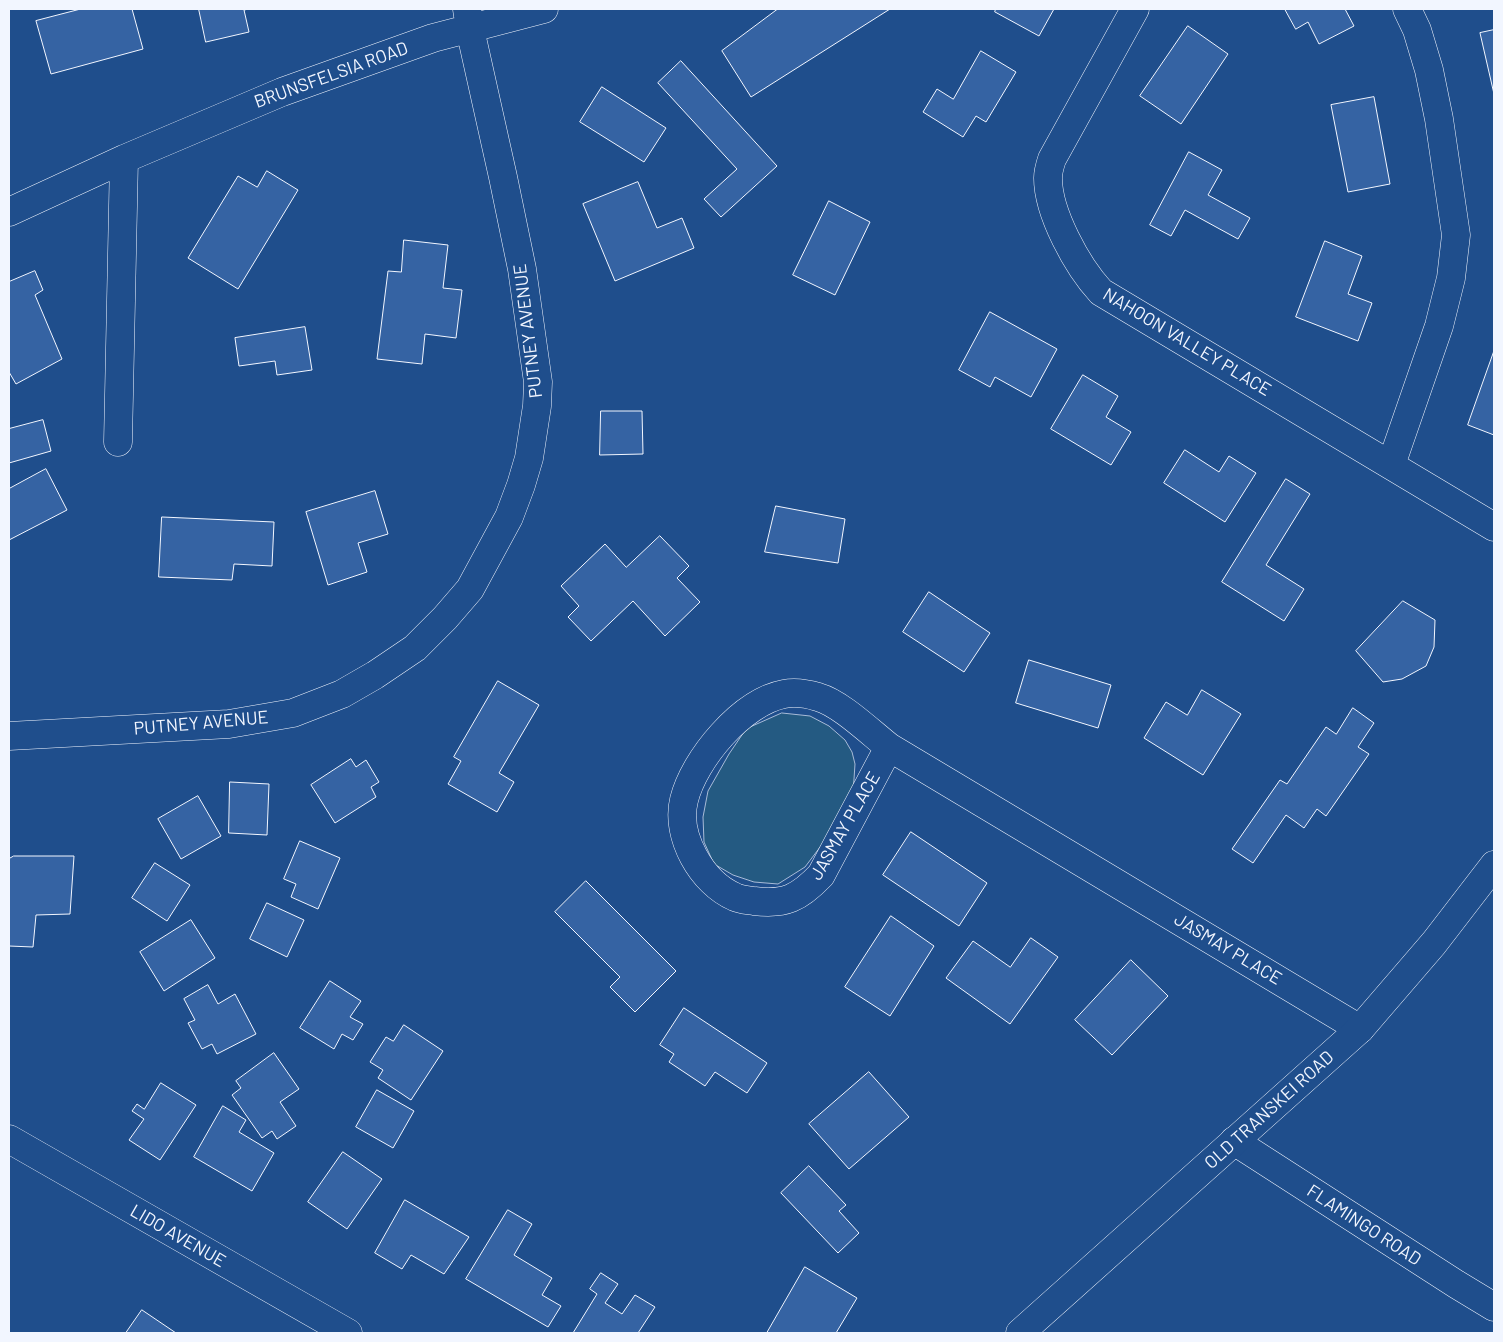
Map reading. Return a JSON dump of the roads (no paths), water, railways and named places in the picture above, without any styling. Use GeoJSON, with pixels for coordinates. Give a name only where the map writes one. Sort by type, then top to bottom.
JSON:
{"type":"FeatureCollection","features":[{"type":"Feature","properties":{"kind":"street","name":"BRUNSFELSIA ROAD"},"geometry":{"type":"LineString","coordinates":[[9,212],[124,159],[282,92],[433,38],[468,19],[544,9]]}},
{"type":"Feature","properties":{"kind":"street","name":"NAHOON VALLEY PLACE"},"geometry":{"type":"LineString","coordinates":[[1135,9],[1052,159],[1048,175],[1049,192],[1063,232],[1090,280],[1101,292],[1494,527]]}},
{"type":"Feature","properties":{"kind":"street"},"geometry":{"type":"LineString","coordinates":[[1391,465],[1439,326],[1451,278],[1456,235],[1444,147],[1429,70],[1417,30],[1408,9]]}},
{"type":"Feature","properties":{"kind":"street","name":"PUTNEY AVENUE"},"geometry":{"type":"LineString","coordinates":[[9,736],[229,724],[293,713],[342,694],[376,675],[415,648],[445,618],[470,588],[509,517],[521,485],[529,458],[537,406],[538,382],[522,269],[504,177],[468,19]]}},
{"type":"Feature","properties":{"kind":"street"},"geometry":{"type":"LineString","coordinates":[[118,442],[124,159]]}},
{"type":"Feature","properties":{"kind":"street","name":"JASMAY PLACE"},"geometry":{"type":"LineString","coordinates":[[889,747],[821,875],[797,897],[783,901],[768,902],[736,898],[711,881],[700,868],[685,835],[682,818],[684,801],[689,786],[703,760],[723,733],[748,710],[768,698],[786,693],[819,697],[844,711],[889,747],[1360,1029]]}},
{"type":"Feature","properties":{"kind":"street","name":"OLD TRANSKEI ROAD"},"geometry":{"type":"LineString","coordinates":[[1020,1333],[1360,1029],[1434,943],[1494,865]]}},
{"type":"Feature","properties":{"kind":"street","name":"LIDO AVENUE"},"geometry":{"type":"LineString","coordinates":[[9,1139],[348,1333]]}},
{"type":"Feature","properties":{"kind":"street","name":"FLAMINGO ROAD"},"geometry":{"type":"LineString","coordinates":[[1234,1141],[1494,1307]]}}]}
